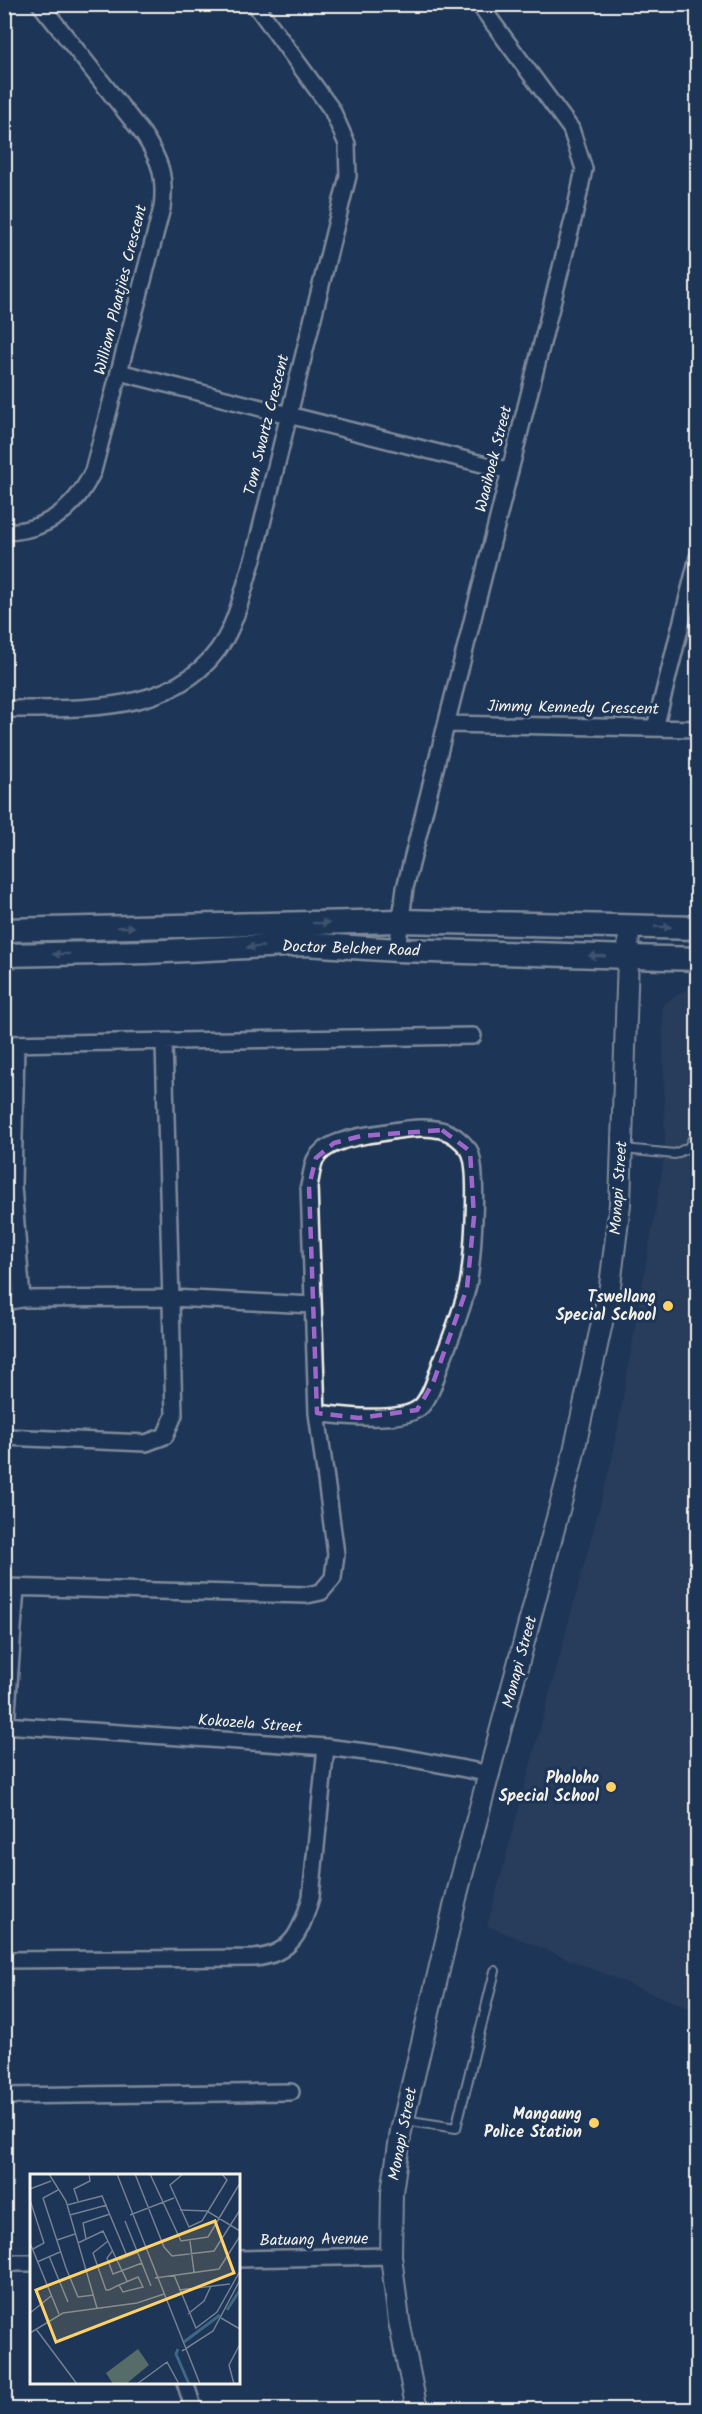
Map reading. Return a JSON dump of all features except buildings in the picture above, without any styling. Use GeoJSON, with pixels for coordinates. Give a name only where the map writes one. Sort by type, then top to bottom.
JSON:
{"type":"FeatureCollection","features":[{"type":"Feature","properties":{"kind":"main road","name":"Doctor Belcher Road"},"geometry":{"type":"LineString","coordinates":[[4,930],[400,921],[698,928]]}},
{"type":"Feature","properties":{"kind":"main road","name":"Doctor Belcher Road"},"geometry":{"type":"LineString","coordinates":[[4,955],[147,952],[305,944],[397,950],[698,959]]}},
{"type":"Feature","properties":{"kind":"street","name":"William Plaatjies Crescent"},"geometry":{"type":"LineString","coordinates":[[4,532],[27,529],[52,520],[71,506],[84,492],[93,471],[162,208],[164,188],[162,171],[155,153],[40,4]]}},
{"type":"Feature","properties":{"kind":"street","name":"Tom Swartz Crescent"},"geometry":{"type":"LineString","coordinates":[[4,709],[80,708],[132,702],[158,695],[177,686],[205,665],[226,636],[236,613],[254,556],[348,176],[347,144],[332,110],[255,4]]}},
{"type":"Feature","properties":{"kind":"street","name":"Waaihoek Street"},"geometry":{"type":"LineString","coordinates":[[397,950],[405,888],[584,169],[571,129],[478,4]]}},
{"type":"Feature","properties":{"kind":"street"},"geometry":{"type":"LineString","coordinates":[[118,372],[510,471]]}},
{"type":"Feature","properties":{"kind":"street"},"geometry":{"type":"LineString","coordinates":[[655,728],[698,557]]}},
{"type":"Feature","properties":{"kind":"street","name":"Jimmy Kennedy Crescent"},"geometry":{"type":"LineString","coordinates":[[447,724],[698,729]]}},
{"type":"Feature","properties":{"kind":"street","name":"Monapi Street"},"geometry":{"type":"LineString","coordinates":[[417,2404],[399,2321],[391,2256],[392,2192],[404,2121],[458,1890],[491,1774],[571,1465],[610,1286],[620,1204],[629,926]]}},
{"type":"Feature","properties":{"kind":"street"},"geometry":{"type":"LineString","coordinates":[[22,1299],[9,1186],[10,1044],[472,1036]]}},
{"type":"Feature","properties":{"kind":"street"},"geometry":{"type":"LineString","coordinates":[[4,1437],[146,1443],[165,1436],[174,1415],[164,1042]]}},
{"type":"Feature","properties":{"kind":"street"},"geometry":{"type":"LineString","coordinates":[[5,1725],[10,1587],[307,1595],[321,1592],[333,1578],[336,1554],[317,1413],[309,1186],[316,1158],[334,1143],[361,1136],[421,1129],[442,1130],[455,1137],[470,1151],[474,1249],[467,1288],[426,1399],[417,1410],[393,1415],[359,1418],[317,1413]]}},
{"type":"Feature","properties":{"kind":"street"},"geometry":{"type":"LineString","coordinates":[[4,1302],[22,1299],[171,1298],[313,1305]]}},
{"type":"Feature","properties":{"kind":"street","name":"Kokozela Street"},"geometry":{"type":"LineString","coordinates":[[5,1725],[326,1747],[397,1756],[491,1774]]}},
{"type":"Feature","properties":{"kind":"street"},"geometry":{"type":"LineString","coordinates":[[4,1959],[254,1958],[279,1953],[293,1941],[305,1918],[311,1897],[326,1747]]}},
{"type":"Feature","properties":{"kind":"street"},"geometry":{"type":"LineString","coordinates":[[4,2096],[291,2092]]}},
{"type":"Feature","properties":{"kind":"street","name":"Batuang Avenue"},"geometry":{"type":"LineString","coordinates":[[240,2259],[391,2256]]}},
{"type":"Feature","properties":{"kind":"street"},"geometry":{"type":"LineString","coordinates":[[4,2263],[30,2263]]}},
{"type":"Feature","properties":{"kind":"street"},"geometry":{"type":"LineString","coordinates":[[186,2384],[194,2409]]}},
{"type":"Feature","properties":{"kind":"lane"},"geometry":{"type":"LineString","coordinates":[[622,1148],[675,1154],[689,1147],[698,1129]]}},
{"type":"Feature","properties":{"kind":"lane"},"geometry":{"type":"LineString","coordinates":[[689,1147],[698,1155]]}},
{"type":"Feature","properties":{"kind":"lane"},"geometry":{"type":"LineString","coordinates":[[404,2121],[456,2128],[495,1971]]}},
{"type":"Feature","properties":{"kind":"highlighted area"},"geometry":{"type":"Polygon","coordinates":[[[442,1130],[470,1151],[474,1217],[467,1288],[433,1383],[417,1410],[359,1418],[317,1413],[309,1186],[316,1158],[334,1143],[361,1136],[442,1130]]]}},
{"type":"Feature","properties":{"kind":"shaded area","name":"Pholoho Special School"},"geometry":{"type":"Polygon","coordinates":[[[688,988],[697,988],[697,2012],[487,1926],[612,1459],[665,1153],[662,1005],[688,988]]]}},
{"type":"Feature","properties":{"kind":"place","name":"Tswellang Special School"},"geometry":{"type":"Point","coordinates":[668,1306]}},
{"type":"Feature","properties":{"kind":"place","name":"Pholoho Special School"},"geometry":{"type":"Point","coordinates":[611,1787]}},
{"type":"Feature","properties":{"kind":"place","name":"Mangaung Police Station"},"geometry":{"type":"Point","coordinates":[594,2123]}}]}
